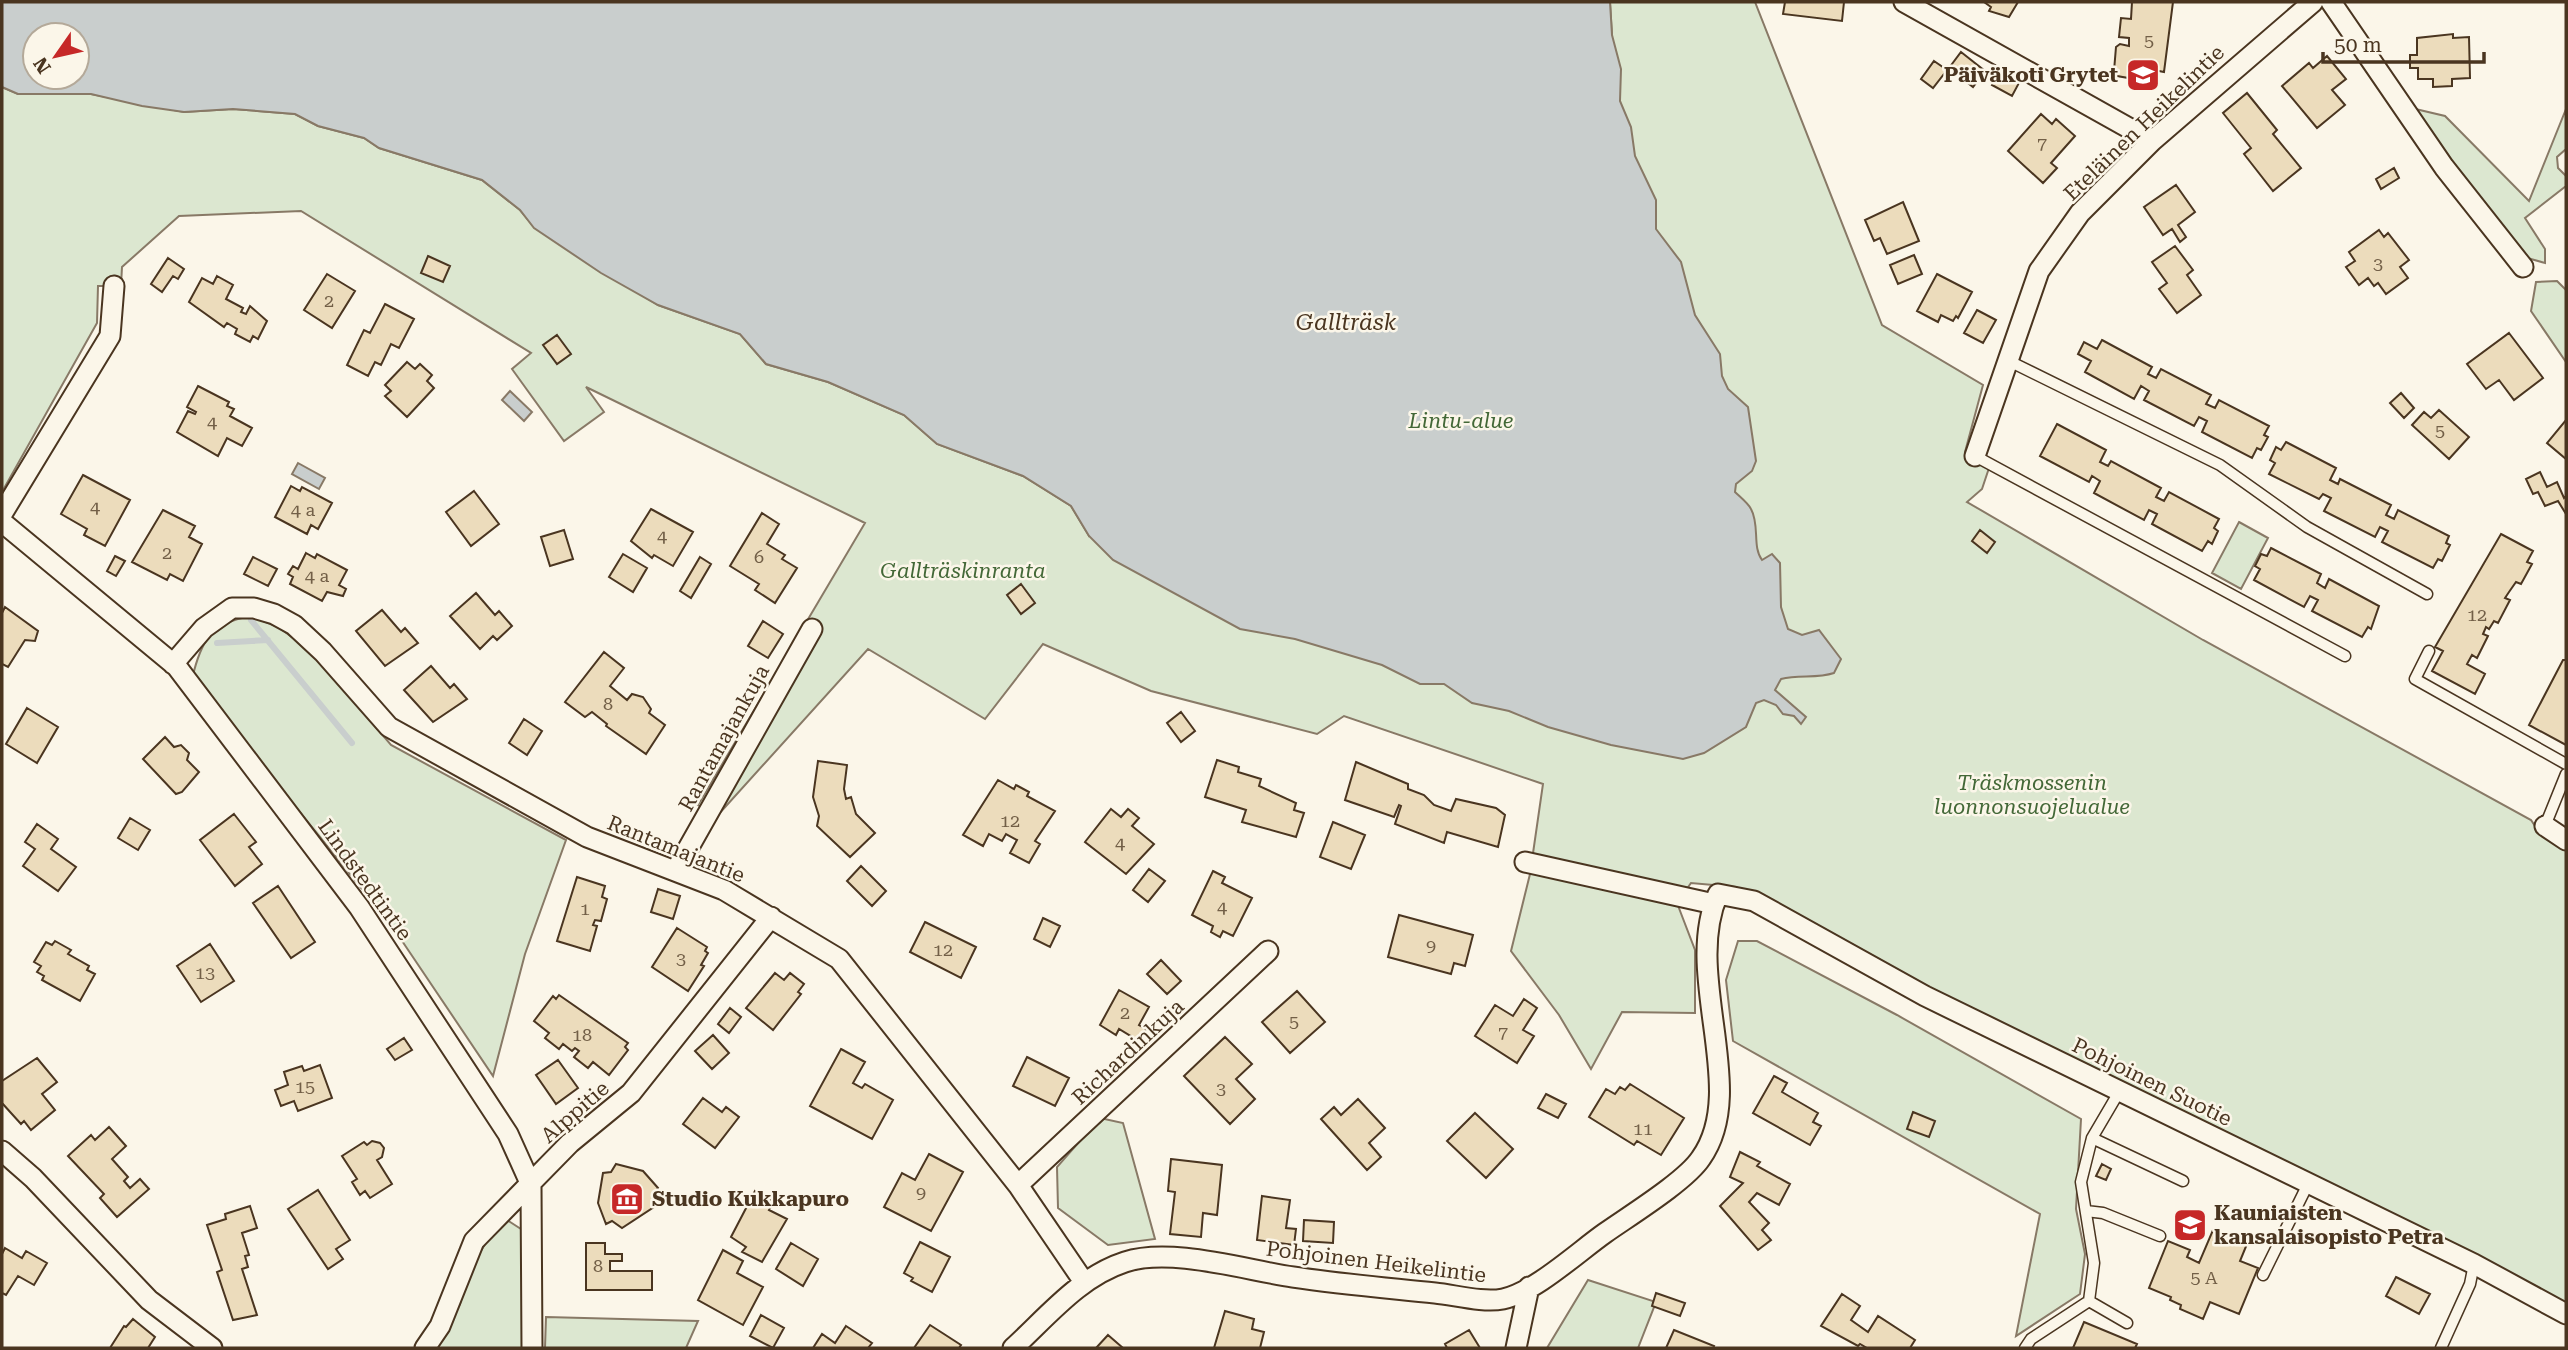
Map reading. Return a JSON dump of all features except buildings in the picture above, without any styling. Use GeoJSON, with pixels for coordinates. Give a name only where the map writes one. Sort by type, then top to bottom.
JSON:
{"type":"FeatureCollection","features":[{"type":"Feature","properties":{"kind":"street"},"geometry":{"type":"LineString","coordinates":[[1904,2],[2152,141]]}},
{"type":"Feature","properties":{"kind":"street","name":"Eteläinen Heikelintie"},"geometry":{"type":"LineString","coordinates":[[1975,457],[2039,271],[2080,213],[2152,141],[2313,2]]}},
{"type":"Feature","properties":{"kind":"street"},"geometry":{"type":"LineString","coordinates":[[2331,2],[2444,167],[2523,267]]}},
{"type":"Feature","properties":{"kind":"street"},"geometry":{"type":"LineString","coordinates":[[2,514],[110,336],[114,286]]}},
{"type":"Feature","properties":{"kind":"street","name":"Lindstedtintie"},"geometry":{"type":"LineString","coordinates":[[2,522],[173,663],[359,906],[508,1134],[531,1185],[531,1348]]}},
{"type":"Feature","properties":{"kind":"street","name":"Rantamajantie"},"geometry":{"type":"LineString","coordinates":[[173,663],[204,628],[232,608],[254,608],[274,614],[293,625],[323,652],[389,727],[587,837],[723,890],[771,917],[846,967],[1018,1185],[1084,1282]]}},
{"type":"Feature","properties":{"kind":"street","name":"Rantamajankuja"},"geometry":{"type":"LineString","coordinates":[[676,870],[812,629]]}},
{"type":"Feature","properties":{"kind":"street"},"geometry":{"type":"LineString","coordinates":[[2545,826],[2566,840]]}},
{"type":"Feature","properties":{"kind":"street"},"geometry":{"type":"LineString","coordinates":[[1525,862],[1716,899]]}},
{"type":"Feature","properties":{"kind":"street","name":"Pohjoinen Suotie"},"geometry":{"type":"LineString","coordinates":[[1716,899],[1755,901],[1925,996],[2309,1182],[2474,1264],[2566,1314]]}},
{"type":"Feature","properties":{"kind":"street","name":"Pohjoinen Heikelintie"},"geometry":{"type":"LineString","coordinates":[[1013,1348],[1084,1282],[1128,1261],[1172,1258],[1295,1278],[1472,1297],[1503,1299],[1529,1287],[1660,1194],[1701,1160],[1717,1127],[1719,1074],[1706,971],[1716,899]]}},
{"type":"Feature","properties":{"kind":"street","name":"Alppitie"},"geometry":{"type":"LineString","coordinates":[[425,1348],[440,1326],[474,1241],[499,1212],[531,1185],[570,1143],[631,1093],[771,917]]}},
{"type":"Feature","properties":{"kind":"street","name":"Richardinkuja"},"geometry":{"type":"LineString","coordinates":[[1018,1185],[1268,951]]}},
{"type":"Feature","properties":{"kind":"street"},"geometry":{"type":"LineString","coordinates":[[2,1151],[33,1178],[149,1300],[212,1348]]}},
{"type":"Feature","properties":{"kind":"street"},"geometry":{"type":"LineString","coordinates":[[1516,1348],[1529,1287]]}},
{"type":"Feature","properties":{"kind":"lane"},"geometry":{"type":"LineString","coordinates":[[2009,361],[2220,465],[2307,527],[2427,594]]}},
{"type":"Feature","properties":{"kind":"lane"},"geometry":{"type":"LineString","coordinates":[[1975,457],[2345,656]]}},
{"type":"Feature","properties":{"kind":"lane"},"geometry":{"type":"LineString","coordinates":[[2429,651],[2415,678],[2566,764]]}},
{"type":"Feature","properties":{"kind":"lane"},"geometry":{"type":"LineString","coordinates":[[2545,826],[2566,775]]}},
{"type":"Feature","properties":{"kind":"lane"},"geometry":{"type":"LineString","coordinates":[[2025,1348],[2031,1339],[2089,1301],[2094,1262],[2081,1182],[2092,1138],[2119,1092]]}},
{"type":"Feature","properties":{"kind":"lane"},"geometry":{"type":"LineString","coordinates":[[2092,1138],[2183,1181]]}},
{"type":"Feature","properties":{"kind":"lane"},"geometry":{"type":"LineString","coordinates":[[2263,1275],[2309,1182]]}},
{"type":"Feature","properties":{"kind":"lane"},"geometry":{"type":"LineString","coordinates":[[2086,1211],[2103,1213],[2160,1236]]}},
{"type":"Feature","properties":{"kind":"lane"},"geometry":{"type":"LineString","coordinates":[[2441,1348],[2470,1284],[2474,1264]]}},
{"type":"Feature","properties":{"kind":"lane"},"geometry":{"type":"LineString","coordinates":[[2089,1301],[2127,1323]]}},
{"type":"Feature","properties":{"kind":"green space"},"geometry":{"type":"Polygon","coordinates":[[[1610,2],[1755,2],[1882,325],[1983,385],[1965,452],[1990,465],[1982,489],[1967,502],[2203,640],[2531,820],[2541,835],[2566,851],[2566,1305],[1871,961],[1736,887],[1691,883],[1677,903],[1695,950],[1695,1013],[1622,1012],[1591,1069],[1559,1015],[1511,951],[1530,874],[1543,784],[1344,716],[1317,734],[1151,691],[1043,644],[985,719],[868,649],[718,815],[698,805],[865,523],[586,387],[604,412],[564,441],[512,369],[531,353],[301,211],[179,216],[122,267],[121,286],[98,286],[97,323],[2,492],[2,87],[18,94],[91,94],[184,112],[233,109],[295,114],[318,126],[364,138],[379,148],[482,180],[520,210],[535,228],[658,305],[740,334],[766,364],[828,382],[904,415],[937,444],[1023,476],[1071,506],[1089,536],[1612,35],[1610,2]]]}},
{"type":"Feature","properties":{"kind":"green space"},"geometry":{"type":"Polygon","coordinates":[[[2407,107],[2445,116],[2529,201],[2566,109],[2566,149],[2557,157],[2558,168],[2566,176],[2566,186],[2525,218],[2545,249],[2545,263],[2520,256],[2407,107]]]}},
{"type":"Feature","properties":{"kind":"green space"},"geometry":{"type":"Polygon","coordinates":[[[2557,281],[2566,290],[2566,362],[2531,311],[2536,282],[2557,281]]]}},
{"type":"Feature","properties":{"kind":"green space"},"geometry":{"type":"Polygon","coordinates":[[[2239,522],[2268,538],[2241,589],[2212,573],[2239,522]]]}},
{"type":"Feature","properties":{"kind":"green space"},"geometry":{"type":"Polygon","coordinates":[[[251,616],[278,627],[311,651],[391,745],[566,840],[525,954],[493,1076],[392,926],[192,679],[199,654],[210,636],[226,623],[251,616]]]}},
{"type":"Feature","properties":{"kind":"green space"},"geometry":{"type":"Polygon","coordinates":[[[1738,941],[1757,941],[1897,1015],[2081,1119],[2076,1209],[2085,1254],[2080,1294],[2016,1336],[2040,1214],[1733,1041],[1726,980],[1738,941]]]}},
{"type":"Feature","properties":{"kind":"green space"},"geometry":{"type":"Polygon","coordinates":[[[1100,1118],[1123,1123],[1155,1239],[1108,1245],[1058,1208],[1057,1167],[1100,1118]]]}},
{"type":"Feature","properties":{"kind":"green space"},"geometry":{"type":"Polygon","coordinates":[[[507,1220],[524,1231],[524,1348],[433,1348],[460,1304],[467,1273],[489,1238],[507,1220]]]}},
{"type":"Feature","properties":{"kind":"green space"},"geometry":{"type":"Polygon","coordinates":[[[1588,1280],[1656,1302],[1638,1348],[1547,1348],[1588,1280]]]}},
{"type":"Feature","properties":{"kind":"green space"},"geometry":{"type":"Polygon","coordinates":[[[546,1317],[698,1321],[686,1348],[545,1348],[546,1317]]]}},
{"type":"Feature","properties":{"kind":"water","name":"Gallträsk"},"geometry":{"type":"Polygon","coordinates":[[[2,2],[1610,2],[1612,35],[1621,69],[1620,101],[1631,127],[1635,156],[1656,200],[1656,229],[1681,262],[1695,315],[1720,354],[1722,376],[1728,389],[1748,407],[1756,461],[1752,471],[1736,484],[1735,492],[1754,515],[1757,549],[1762,560],[1772,554],[1780,563],[1781,607],[1788,629],[1802,635],[1819,630],[1841,659],[1834,673],[1781,679],[1775,690],[1806,717],[1801,724],[1794,716],[1783,714],[1776,705],[1764,700],[1756,703],[1746,727],[1704,753],[1683,759],[1611,745],[1548,727],[1509,711],[1472,703],[1444,684],[1420,684],[1382,665],[1295,639],[1240,629],[1113,560],[1089,536],[1071,506],[1023,476],[937,444],[904,415],[828,382],[766,364],[740,334],[658,305],[601,273],[534,228],[520,210],[482,180],[379,148],[364,138],[318,126],[295,114],[233,109],[184,112],[91,94],[18,94],[2,87],[2,2]]]}},
{"type":"Feature","properties":{"kind":"water"},"geometry":{"type":"Polygon","coordinates":[[[510,391],[532,412],[524,421],[502,400],[510,391]]]}},
{"type":"Feature","properties":{"kind":"water"},"geometry":{"type":"Polygon","coordinates":[[[298,463],[325,478],[319,489],[292,474],[298,463]]]}},
{"type":"Feature","properties":{"kind":"waterway"},"geometry":{"type":"LineString","coordinates":[[251,620],[352,743]]}},
{"type":"Feature","properties":{"kind":"waterway"},"geometry":{"type":"LineString","coordinates":[[217,643],[268,640]]}},
{"type":"Feature","properties":{"kind":"place","name":"Päiväkoti Grytet"},"geometry":{"type":"Point","coordinates":[2143,75]}},
{"type":"Feature","properties":{"kind":"place","name":"Studio Kukkapuro"},"geometry":{"type":"Point","coordinates":[627,1199]}},
{"type":"Feature","properties":{"kind":"place","name":"Kauniaisten kansalaisopisto Petra"},"geometry":{"type":"Point","coordinates":[2190,1225]}},
{"type":"Feature","properties":{"kind":"park label","name":"Lintu-alue"},"geometry":{"type":"Point","coordinates":[1461,421]}},
{"type":"Feature","properties":{"kind":"park label","name":"Gallträskinranta"},"geometry":{"type":"Point","coordinates":[963,571]}},
{"type":"Feature","properties":{"kind":"park label","name":"Träskmossenin luonnonsuojelualue"},"geometry":{"type":"Point","coordinates":[2032,795]}}]}
